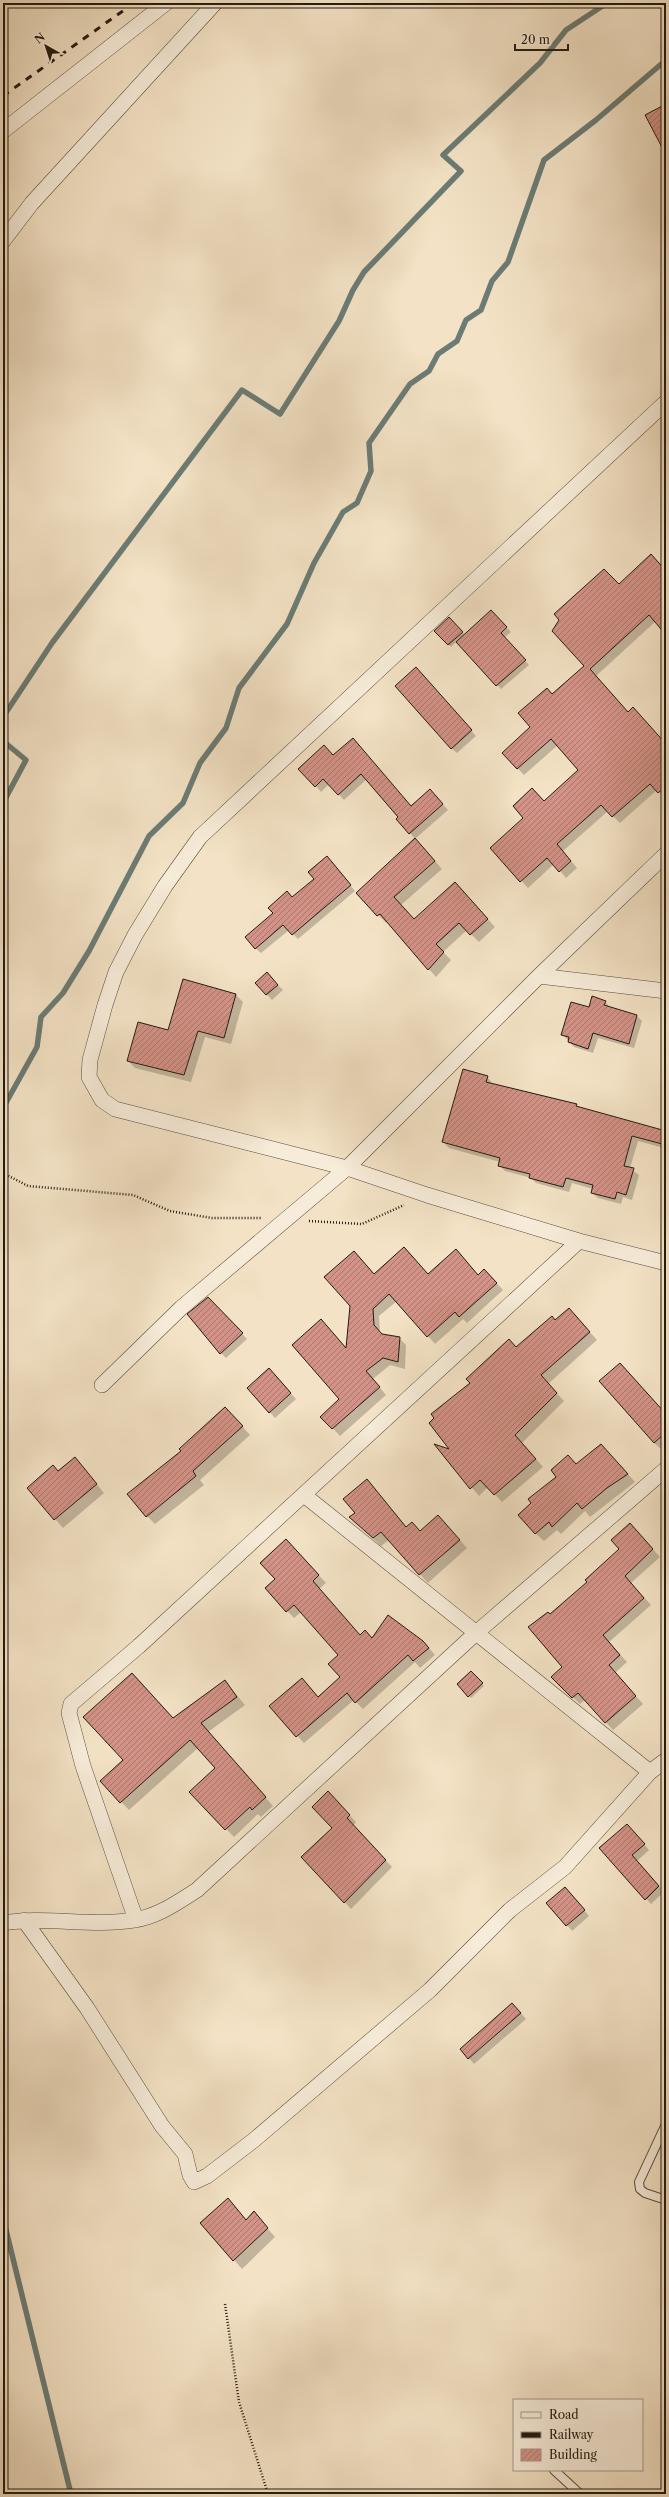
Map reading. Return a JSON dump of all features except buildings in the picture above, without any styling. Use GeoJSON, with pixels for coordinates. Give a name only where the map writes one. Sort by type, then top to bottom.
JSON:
{"type":"FeatureCollection","features":[{"type":"Feature","properties":{"kind":"street"},"geometry":{"type":"LineString","coordinates":[[3,131],[166,3]]}},
{"type":"Feature","properties":{"kind":"street"},"geometry":{"type":"LineString","coordinates":[[3,241],[32,203],[215,3]]}},
{"type":"Feature","properties":{"kind":"street"},"geometry":{"type":"LineString","coordinates":[[666,402],[200,837],[165,886],[116,972],[90,1060],[89,1077],[102,1100],[115,1109],[347,1168],[426,1195],[579,1241],[666,1263]]}},
{"type":"Feature","properties":{"kind":"street"},"geometry":{"type":"LineString","coordinates":[[102,1385],[181,1308],[347,1168],[538,976],[666,854]]}},
{"type":"Feature","properties":{"kind":"street"},"geometry":{"type":"LineString","coordinates":[[538,976],[666,991]]}},
{"type":"Feature","properties":{"kind":"street"},"geometry":{"type":"LineString","coordinates":[[136,1920],[83,1766],[69,1713],[71,1704],[139,1646],[579,1241]]}},
{"type":"Feature","properties":{"kind":"street"},"geometry":{"type":"LineString","coordinates":[[3,1923],[24,1920],[114,1922],[136,1920],[174,1906],[197,1890],[476,1633],[666,1469]]}},
{"type":"Feature","properties":{"kind":"street"},"geometry":{"type":"LineString","coordinates":[[304,1495],[650,1772]]}},
{"type":"Feature","properties":{"kind":"street"},"geometry":{"type":"LineString","coordinates":[[24,1920],[87,2008],[162,2126],[185,2154],[190,2175],[194,2182],[207,2176],[254,2140],[430,1990],[510,1910],[565,1867],[650,1772],[666,1760]]}},
{"type":"Feature","properties":{"kind":"lane"},"geometry":{"type":"LineString","coordinates":[[666,2124],[639,2182],[640,2189],[645,2193],[666,2200]]}},
{"type":"Feature","properties":{"kind":"lane"},"geometry":{"type":"LineString","coordinates":[[555,2471],[580,2494]]}},
{"type":"Feature","properties":{"kind":"path"},"geometry":{"type":"LineString","coordinates":[[3,1173],[28,1186],[133,1195],[170,1211],[212,1218],[288,1218],[362,1224],[426,1195]]}},
{"type":"Feature","properties":{"kind":"path"},"geometry":{"type":"LineString","coordinates":[[225,2304],[239,2402],[268,2494]]}},
{"type":"Feature","properties":{"kind":"waterway"},"geometry":{"type":"LineString","coordinates":[[3,717],[52,643],[242,390],[280,414],[339,321],[353,290],[364,272],[461,171],[443,155],[540,63],[566,30],[607,3]]}},
{"type":"Feature","properties":{"kind":"waterway"},"geometry":{"type":"LineString","coordinates":[[3,1108],[37,1047],[41,1017],[63,993],[89,951],[149,836],[183,803],[200,763],[226,728],[239,688],[287,624],[314,563],[343,512],[357,503],[371,471],[369,443],[410,384],[429,371],[438,354],[457,341],[466,320],[481,310],[492,281],[508,262],[544,160],[596,120],[666,60]]}},
{"type":"Feature","properties":{"kind":"waterway"},"geometry":{"type":"LineString","coordinates":[[3,741],[26,760],[3,803]]}},
{"type":"Feature","properties":{"kind":"waterway"},"geometry":{"type":"LineString","coordinates":[[3,2218],[71,2494]]}},
{"type":"Feature","properties":{"kind":"railway"},"geometry":{"type":"LineString","coordinates":[[3,96],[134,3]]}}]}
